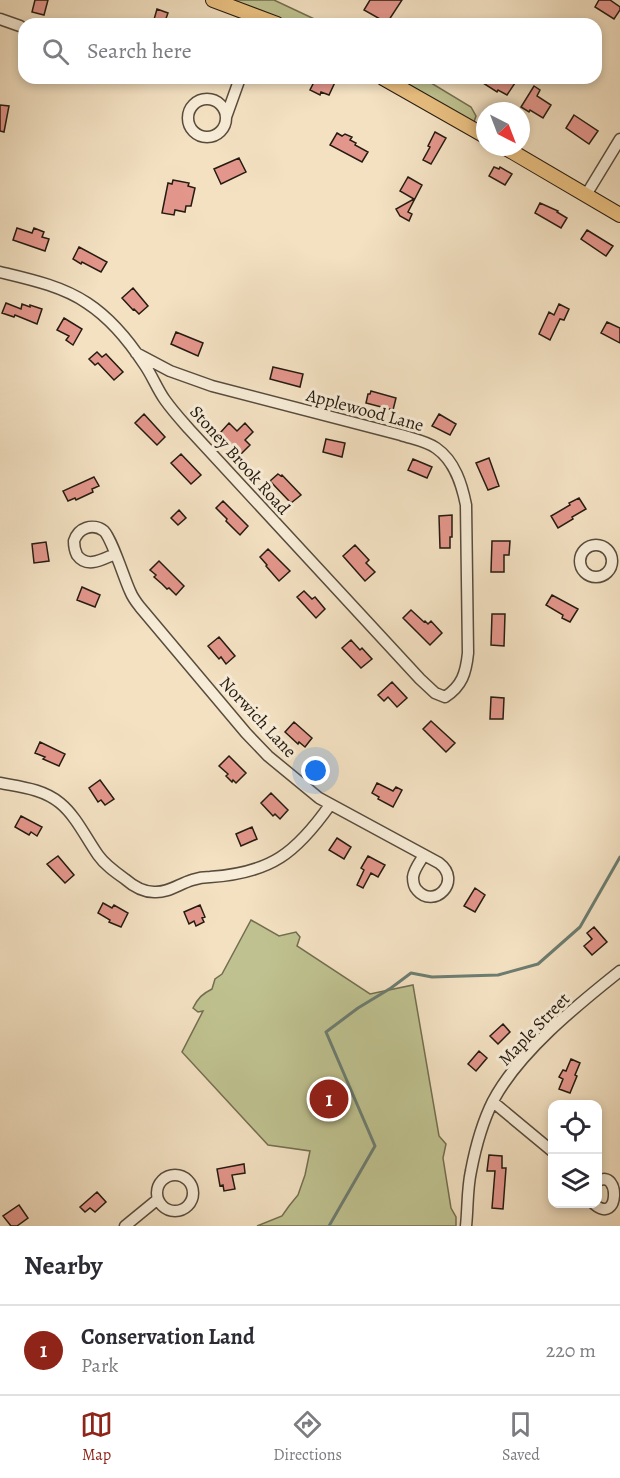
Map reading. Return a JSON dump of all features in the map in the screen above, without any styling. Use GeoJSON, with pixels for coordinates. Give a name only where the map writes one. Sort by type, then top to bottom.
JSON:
{"type":"FeatureCollection","features":[{"type":"Feature","properties":{"kind":"main road"},"geometry":{"type":"LineString","coordinates":[[213,0],[255,18]]}},
{"type":"Feature","properties":{"kind":"main road"},"geometry":{"type":"LineString","coordinates":[[394,84],[476,131]]}},
{"type":"Feature","properties":{"kind":"main road"},"geometry":{"type":"LineString","coordinates":[[519,156],[620,215]]}},
{"type":"Feature","properties":{"kind":"street"},"geometry":{"type":"LineString","coordinates":[[0,19],[18,25]]}},
{"type":"Feature","properties":{"kind":"street"},"geometry":{"type":"LineString","coordinates":[[225,117],[238,84]]}},
{"type":"Feature","properties":{"kind":"street"},"geometry":{"type":"LineString","coordinates":[[586,195],[620,139]]}},
{"type":"Feature","properties":{"kind":"street","name":"Stoney Brook Road"},"geometry":{"type":"LineString","coordinates":[[0,273],[57,288],[87,303],[119,330],[145,364],[165,399],[193,434],[420,679],[435,693],[445,697]]}},
{"type":"Feature","properties":{"kind":"street","name":"Applewood Lane"},"geometry":{"type":"LineString","coordinates":[[136,353],[170,371],[212,386],[401,435],[426,443],[445,456],[459,478],[466,505],[468,653],[463,678],[456,690],[445,697]]}},
{"type":"Feature","properties":{"kind":"street","name":"Norwich Lane"},"geometry":{"type":"LineString","coordinates":[[115,554],[130,592],[140,607],[246,734],[268,756],[330,805],[424,855]]}},
{"type":"Feature","properties":{"kind":"street"},"geometry":{"type":"LineString","coordinates":[[0,783],[35,790],[58,802],[68,811],[102,861],[129,883],[145,891],[154,892],[171,889],[194,879],[237,875],[271,863],[302,840],[330,805]]}},
{"type":"Feature","properties":{"kind":"street","name":"Maple Street"},"geometry":{"type":"LineString","coordinates":[[466,1226],[471,1172],[493,1102],[513,1070],[539,1042],[620,971]]}},
{"type":"Feature","properties":{"kind":"street"},"geometry":{"type":"LineString","coordinates":[[493,1102],[548,1148]]}},
{"type":"Feature","properties":{"kind":"street"},"geometry":{"type":"LineString","coordinates":[[602,1180],[613,1181],[618,1186],[620,1195],[616,1203],[608,1208],[602,1208]]}},
{"type":"Feature","properties":{"kind":"street"},"geometry":{"type":"LineString","coordinates":[[125,1226],[158,1200]]}},
{"type":"Feature","properties":{"kind":"green space"},"geometry":{"type":"Polygon","coordinates":[[[233,0],[274,0],[312,18],[277,18],[233,0]]]}},
{"type":"Feature","properties":{"kind":"green space"},"geometry":{"type":"Polygon","coordinates":[[[407,84],[433,84],[471,107],[476,116],[474,122],[470,122],[407,84]]]}},
{"type":"Feature","properties":{"kind":"green space"},"geometry":{"type":"Polygon","coordinates":[[[251,920],[279,936],[296,932],[300,937],[297,946],[370,994],[413,985],[439,1136],[446,1144],[443,1158],[456,1226],[257,1226],[282,1216],[298,1195],[310,1151],[268,1145],[182,1052],[203,1011],[198,1012],[193,1008],[201,997],[212,989],[215,979],[222,974],[251,920]]]}},
{"type":"Feature","properties":{"kind":"building"},"geometry":{"type":"Polygon","coordinates":[[[35,0],[48,0],[44,15],[32,12],[35,0]]]}},
{"type":"Feature","properties":{"kind":"building"},"geometry":{"type":"Polygon","coordinates":[[[370,0],[402,0],[390,18],[378,18],[364,10],[370,0]]]}},
{"type":"Feature","properties":{"kind":"building"},"geometry":{"type":"Polygon","coordinates":[[[599,0],[610,0],[620,7],[614,19],[595,7],[599,0]]]}},
{"type":"Feature","properties":{"kind":"building"},"geometry":{"type":"Polygon","coordinates":[[[157,9],[168,13],[166,18],[154,18],[157,9]]]}},
{"type":"Feature","properties":{"kind":"building"},"geometry":{"type":"Polygon","coordinates":[[[313,84],[334,84],[329,95],[321,92],[320,95],[310,90],[313,84]]]}},
{"type":"Feature","properties":{"kind":"building"},"geometry":{"type":"Polygon","coordinates":[[[485,84],[514,84],[507,95],[498,90],[497,92],[485,84]]]}},
{"type":"Feature","properties":{"kind":"building"},"geometry":{"type":"Polygon","coordinates":[[[534,86],[540,90],[537,96],[551,105],[543,118],[530,110],[530,102],[524,102],[534,86]]]}},
{"type":"Feature","properties":{"kind":"building"},"geometry":{"type":"Polygon","coordinates":[[[0,105],[9,106],[4,132],[0,131],[0,105]]]}},
{"type":"Feature","properties":{"kind":"building"},"geometry":{"type":"Polygon","coordinates":[[[574,115],[598,131],[589,144],[566,128],[574,115]]]}},
{"type":"Feature","properties":{"kind":"building"},"geometry":{"type":"Polygon","coordinates":[[[435,132],[446,138],[431,164],[423,160],[435,132]]]}},
{"type":"Feature","properties":{"kind":"building"},"geometry":{"type":"Polygon","coordinates":[[[337,133],[352,137],[350,140],[356,143],[355,145],[368,152],[362,162],[330,145],[337,133]]]}},
{"type":"Feature","properties":{"kind":"building"},"geometry":{"type":"Polygon","coordinates":[[[239,158],[246,172],[221,184],[214,169],[239,158]]]}},
{"type":"Feature","properties":{"kind":"building"},"geometry":{"type":"Polygon","coordinates":[[[494,167],[499,169],[500,167],[512,174],[505,185],[489,176],[494,167]]]}},
{"type":"Feature","properties":{"kind":"building"},"geometry":{"type":"Polygon","coordinates":[[[408,177],[422,185],[408,212],[412,214],[409,221],[400,216],[396,209],[414,199],[400,191],[408,177]]]}},
{"type":"Feature","properties":{"kind":"building"},"geometry":{"type":"Polygon","coordinates":[[[173,180],[189,183],[188,186],[195,188],[191,206],[186,206],[185,212],[175,210],[174,215],[162,213],[168,183],[172,184],[173,180]]]}},
{"type":"Feature","properties":{"kind":"building"},"geometry":{"type":"Polygon","coordinates":[[[540,203],[567,218],[561,228],[535,213],[540,203]]]}},
{"type":"Feature","properties":{"kind":"building"},"geometry":{"type":"Polygon","coordinates":[[[17,228],[32,233],[34,228],[44,232],[42,237],[49,239],[45,251],[13,240],[17,228]]]}},
{"type":"Feature","properties":{"kind":"building"},"geometry":{"type":"Polygon","coordinates":[[[587,230],[613,246],[606,256],[581,239],[587,230]]]}},
{"type":"Feature","properties":{"kind":"building"},"geometry":{"type":"Polygon","coordinates":[[[79,247],[107,262],[101,272],[73,259],[79,247]]]}},
{"type":"Feature","properties":{"kind":"building"},"geometry":{"type":"Polygon","coordinates":[[[133,288],[148,306],[139,314],[122,298],[133,288]]]}},
{"type":"Feature","properties":{"kind":"building"},"geometry":{"type":"Polygon","coordinates":[[[6,303],[21,309],[22,304],[42,309],[37,324],[15,315],[14,317],[2,313],[6,303]]]}},
{"type":"Feature","properties":{"kind":"building"},"geometry":{"type":"Polygon","coordinates":[[[559,304],[569,309],[564,320],[560,319],[550,340],[539,334],[549,312],[554,315],[559,304]]]}},
{"type":"Feature","properties":{"kind":"building"},"geometry":{"type":"Polygon","coordinates":[[[64,318],[82,329],[73,345],[66,340],[69,336],[57,330],[64,318]]]}},
{"type":"Feature","properties":{"kind":"building"},"geometry":{"type":"Polygon","coordinates":[[[607,322],[620,328],[620,343],[601,333],[607,322]]]}},
{"type":"Feature","properties":{"kind":"building"},"geometry":{"type":"Polygon","coordinates":[[[176,332],[203,343],[198,356],[171,344],[176,332]]]}},
{"type":"Feature","properties":{"kind":"building"},"geometry":{"type":"Polygon","coordinates":[[[97,352],[102,357],[106,354],[123,372],[114,380],[98,363],[95,365],[89,359],[97,352]]]}},
{"type":"Feature","properties":{"kind":"building"},"geometry":{"type":"Polygon","coordinates":[[[273,367],[303,374],[300,387],[270,379],[273,367]]]}},
{"type":"Feature","properties":{"kind":"building"},"geometry":{"type":"Polygon","coordinates":[[[371,391],[396,398],[393,410],[366,403],[371,391]]]}},
{"type":"Feature","properties":{"kind":"building"},"geometry":{"type":"Polygon","coordinates":[[[144,414],[165,437],[157,445],[135,423],[144,414]]]}},
{"type":"Feature","properties":{"kind":"building"},"geometry":{"type":"Polygon","coordinates":[[[439,414],[456,424],[450,435],[432,426],[439,414]]]}},
{"type":"Feature","properties":{"kind":"building"},"geometry":{"type":"Polygon","coordinates":[[[229,423],[237,431],[245,423],[253,432],[245,440],[250,445],[241,454],[220,433],[229,423]]]}},
{"type":"Feature","properties":{"kind":"building"},"geometry":{"type":"Polygon","coordinates":[[[326,439],[345,443],[342,457],[323,452],[326,439]]]}},
{"type":"Feature","properties":{"kind":"building"},"geometry":{"type":"Polygon","coordinates":[[[181,454],[201,475],[191,484],[171,463],[181,454]]]}},
{"type":"Feature","properties":{"kind":"building"},"geometry":{"type":"Polygon","coordinates":[[[489,458],[499,486],[488,490],[476,463],[489,458]]]}},
{"type":"Feature","properties":{"kind":"building"},"geometry":{"type":"Polygon","coordinates":[[[413,459],[432,467],[427,478],[408,470],[413,459]]]}},
{"type":"Feature","properties":{"kind":"building"},"geometry":{"type":"Polygon","coordinates":[[[278,474],[282,475],[301,495],[291,503],[270,481],[278,474]]]}},
{"type":"Feature","properties":{"kind":"building"},"geometry":{"type":"Polygon","coordinates":[[[94,477],[99,486],[92,489],[93,492],[68,501],[63,491],[94,477]]]}},
{"type":"Feature","properties":{"kind":"building"},"geometry":{"type":"Polygon","coordinates":[[[579,498],[586,509],[558,528],[551,516],[579,498]]]}},
{"type":"Feature","properties":{"kind":"building"},"geometry":{"type":"Polygon","coordinates":[[[223,501],[248,526],[240,535],[216,508],[223,501]]]}},
{"type":"Feature","properties":{"kind":"building"},"geometry":{"type":"Polygon","coordinates":[[[179,510],[186,518],[178,525],[171,518],[179,510]]]}},
{"type":"Feature","properties":{"kind":"building"},"geometry":{"type":"Polygon","coordinates":[[[452,515],[450,548],[440,548],[439,516],[452,515]]]}},
{"type":"Feature","properties":{"kind":"building"},"geometry":{"type":"Polygon","coordinates":[[[492,541],[510,541],[509,555],[504,555],[504,572],[491,572],[492,541]]]}},
{"type":"Feature","properties":{"kind":"building"},"geometry":{"type":"Polygon","coordinates":[[[46,542],[49,561],[34,563],[32,544],[46,542]]]}},
{"type":"Feature","properties":{"kind":"building"},"geometry":{"type":"Polygon","coordinates":[[[355,545],[369,560],[366,563],[375,572],[365,581],[343,556],[355,545]]]}},
{"type":"Feature","properties":{"kind":"building"},"geometry":{"type":"Polygon","coordinates":[[[268,549],[290,571],[279,581],[260,557],[268,549]]]}},
{"type":"Feature","properties":{"kind":"building"},"geometry":{"type":"Polygon","coordinates":[[[159,561],[184,586],[176,595],[154,577],[156,575],[150,570],[159,561]]]}},
{"type":"Feature","properties":{"kind":"building"},"geometry":{"type":"Polygon","coordinates":[[[82,587],[100,595],[95,607],[77,600],[82,587]]]}},
{"type":"Feature","properties":{"kind":"building"},"geometry":{"type":"Polygon","coordinates":[[[304,591],[312,599],[315,597],[325,609],[316,618],[297,597],[304,591]]]}},
{"type":"Feature","properties":{"kind":"building"},"geometry":{"type":"Polygon","coordinates":[[[552,595],[578,609],[570,622],[546,605],[552,595]]]}},
{"type":"Feature","properties":{"kind":"building"},"geometry":{"type":"Polygon","coordinates":[[[411,610],[424,622],[428,624],[431,621],[442,633],[430,645],[403,618],[411,610]]]}},
{"type":"Feature","properties":{"kind":"building"},"geometry":{"type":"Polygon","coordinates":[[[492,614],[505,614],[504,646],[491,645],[492,614]]]}},
{"type":"Feature","properties":{"kind":"building"},"geometry":{"type":"Polygon","coordinates":[[[219,637],[235,656],[226,664],[208,646],[219,637]]]}},
{"type":"Feature","properties":{"kind":"building"},"geometry":{"type":"Polygon","coordinates":[[[351,640],[372,659],[361,668],[342,648],[351,640]]]}},
{"type":"Feature","properties":{"kind":"building"},"geometry":{"type":"Polygon","coordinates":[[[392,682],[407,698],[397,707],[388,697],[384,701],[378,695],[392,682]]]}},
{"type":"Feature","properties":{"kind":"building"},"geometry":{"type":"Polygon","coordinates":[[[491,697],[504,698],[503,719],[490,719],[491,697]]]}},
{"type":"Feature","properties":{"kind":"building"},"geometry":{"type":"Polygon","coordinates":[[[431,721],[455,743],[446,752],[423,729],[431,721]]]}},
{"type":"Feature","properties":{"kind":"building"},"geometry":{"type":"Polygon","coordinates":[[[294,722],[312,738],[305,747],[285,732],[294,722]]]}},
{"type":"Feature","properties":{"kind":"building"},"geometry":{"type":"Polygon","coordinates":[[[40,742],[65,754],[59,766],[35,753],[40,742]]]}},
{"type":"Feature","properties":{"kind":"building"},"geometry":{"type":"Polygon","coordinates":[[[229,756],[246,773],[236,783],[226,776],[228,774],[219,766],[229,756]]]}},
{"type":"Feature","properties":{"kind":"building"},"geometry":{"type":"Polygon","coordinates":[[[100,780],[114,799],[105,805],[101,800],[98,802],[89,788],[100,780]]]}},
{"type":"Feature","properties":{"kind":"building"},"geometry":{"type":"Polygon","coordinates":[[[377,783],[393,791],[396,787],[402,790],[393,807],[372,793],[377,783]]]}},
{"type":"Feature","properties":{"kind":"building"},"geometry":{"type":"Polygon","coordinates":[[[271,793],[288,810],[280,819],[275,814],[273,816],[261,803],[271,793]]]}},
{"type":"Feature","properties":{"kind":"building"},"geometry":{"type":"Polygon","coordinates":[[[21,816],[42,827],[37,836],[31,832],[29,835],[15,827],[21,816]]]}},
{"type":"Feature","properties":{"kind":"building"},"geometry":{"type":"Polygon","coordinates":[[[252,827],[257,839],[241,846],[236,834],[252,827]]]}},
{"type":"Feature","properties":{"kind":"building"},"geometry":{"type":"Polygon","coordinates":[[[337,838],[351,847],[344,859],[329,850],[337,838]]]}},
{"type":"Feature","properties":{"kind":"building"},"geometry":{"type":"Polygon","coordinates":[[[58,856],[74,875],[65,883],[47,864],[58,856]]]}},
{"type":"Feature","properties":{"kind":"building"},"geometry":{"type":"Polygon","coordinates":[[[368,856],[385,865],[378,877],[371,873],[363,888],[357,885],[364,870],[361,868],[368,856]]]}},
{"type":"Feature","properties":{"kind":"building"},"geometry":{"type":"Polygon","coordinates":[[[475,888],[485,895],[475,912],[464,906],[475,888]]]}},
{"type":"Feature","properties":{"kind":"building"},"geometry":{"type":"Polygon","coordinates":[[[103,903],[112,908],[114,905],[128,913],[121,927],[109,922],[110,920],[98,913],[103,903]]]}},
{"type":"Feature","properties":{"kind":"building"},"geometry":{"type":"Polygon","coordinates":[[[200,905],[205,917],[202,918],[204,922],[196,926],[194,921],[189,924],[184,912],[200,905]]]}},
{"type":"Feature","properties":{"kind":"building"},"geometry":{"type":"Polygon","coordinates":[[[594,927],[607,942],[592,955],[584,946],[592,939],[587,933],[594,927]]]}},
{"type":"Feature","properties":{"kind":"building"},"geometry":{"type":"Polygon","coordinates":[[[503,1024],[510,1032],[498,1044],[490,1036],[503,1024]]]}},
{"type":"Feature","properties":{"kind":"building"},"geometry":{"type":"Polygon","coordinates":[[[479,1051],[487,1058],[476,1071],[468,1064],[479,1051]]]}},
{"type":"Feature","properties":{"kind":"building"},"geometry":{"type":"Polygon","coordinates":[[[571,1059],[580,1063],[570,1093],[559,1089],[563,1079],[559,1077],[563,1070],[566,1071],[571,1059]]]}},
{"type":"Feature","properties":{"kind":"building"},"geometry":{"type":"Polygon","coordinates":[[[489,1155],[502,1156],[502,1168],[506,1168],[503,1209],[492,1208],[495,1171],[487,1171],[489,1155]]]}},
{"type":"Feature","properties":{"kind":"building"},"geometry":{"type":"Polygon","coordinates":[[[244,1164],[245,1173],[232,1175],[235,1189],[224,1191],[223,1185],[220,1186],[217,1169],[244,1164]]]}},
{"type":"Feature","properties":{"kind":"building"},"geometry":{"type":"Polygon","coordinates":[[[97,1192],[106,1202],[95,1212],[90,1208],[85,1212],[80,1207],[97,1192]]]}},
{"type":"Feature","properties":{"kind":"building"},"geometry":{"type":"Polygon","coordinates":[[[19,1205],[28,1218],[17,1226],[11,1226],[3,1216],[19,1205]]]}},
{"type":"Feature","properties":{"kind":"waterway"},"geometry":{"type":"LineString","coordinates":[[329,1226],[375,1146],[326,1032],[411,973],[432,977],[498,975],[538,964],[580,927],[620,857]]}},
{"type":"Feature","properties":{"kind":"place","name":"Conservation Land"},"geometry":{"type":"Point","coordinates":[329,1099]}}]}
